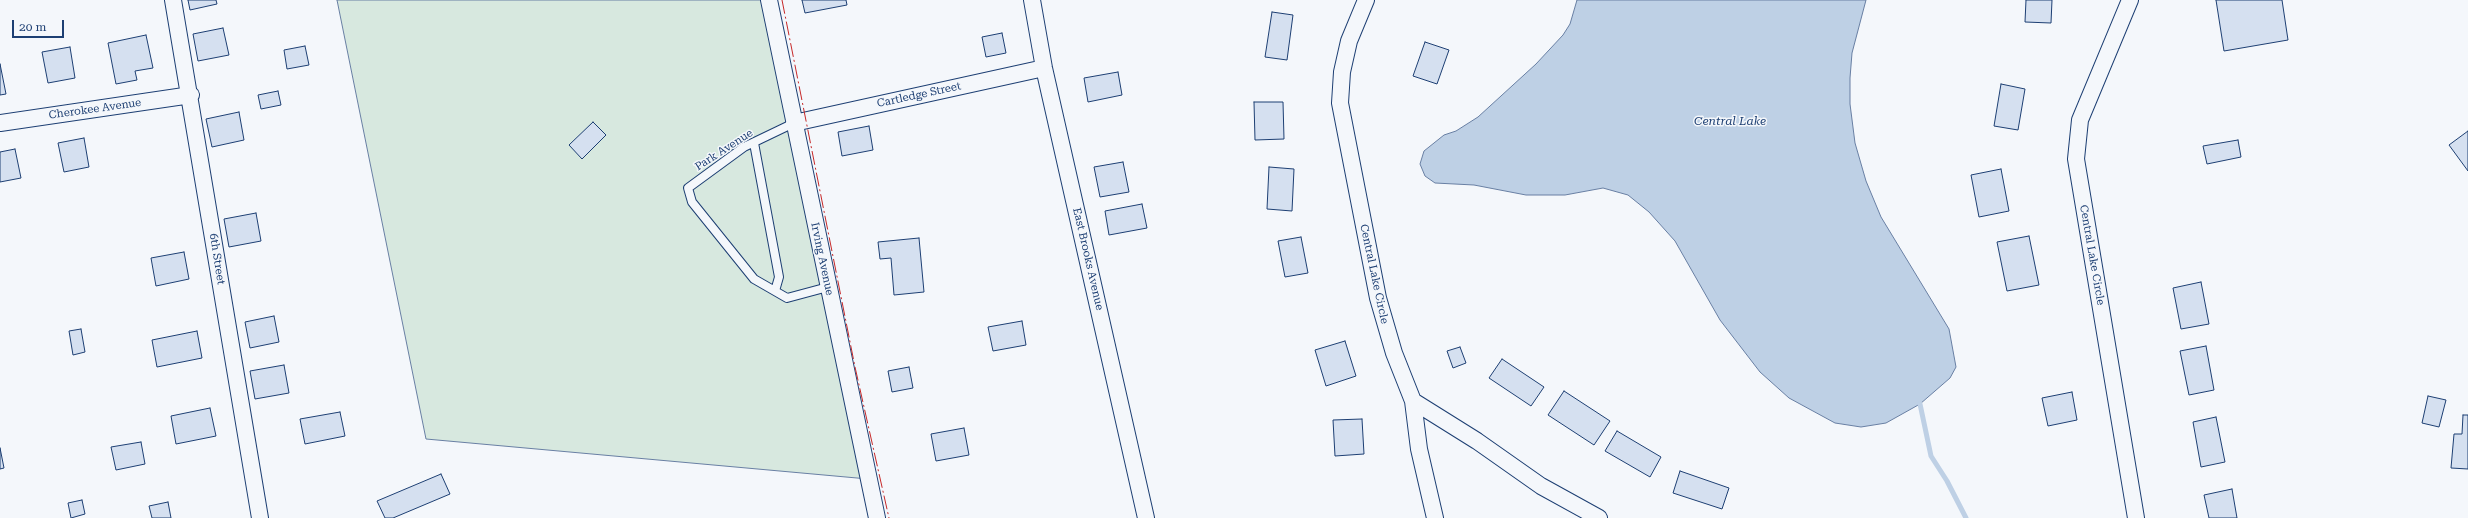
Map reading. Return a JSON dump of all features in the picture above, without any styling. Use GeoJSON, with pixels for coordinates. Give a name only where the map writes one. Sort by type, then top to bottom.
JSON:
{"type":"FeatureCollection","features":[{"type":"Feature","properties":{"kind":"street","name":"6th Street"},"geometry":{"type":"LineString","coordinates":[[173,0],[191,95],[260,518]]}},
{"type":"Feature","properties":{"kind":"street","name":"Irving Avenue"},"geometry":{"type":"LineString","coordinates":[[769,0],[877,518]]}},
{"type":"Feature","properties":{"kind":"street","name":"East Brooks Avenue"},"geometry":{"type":"LineString","coordinates":[[1032,0],[1044,68],[1146,518]]}},
{"type":"Feature","properties":{"kind":"street","name":"Central Lake Circle"},"geometry":{"type":"LineString","coordinates":[[1366,0],[1348,47],[1342,72],[1340,103],[1378,298],[1394,353],[1413,401],[1419,449],[1436,518]]}},
{"type":"Feature","properties":{"kind":"street","name":"Central Lake Circle"},"geometry":{"type":"LineString","coordinates":[[2130,0],[2080,120],[2076,159],[2136,518]]}},
{"type":"Feature","properties":{"kind":"street","name":"Cartledge Street"},"geometry":{"type":"LineString","coordinates":[[794,123],[1044,68]]}},
{"type":"Feature","properties":{"kind":"street","name":"Cherokee Avenue"},"geometry":{"type":"LineString","coordinates":[[0,123],[191,95]]}},
{"type":"Feature","properties":{"kind":"street"},"geometry":{"type":"LineString","coordinates":[[1413,401],[1477,440],[1541,486],[1600,518]]}},
{"type":"Feature","properties":{"kind":"lane","name":"Park Avenue"},"geometry":{"type":"LineString","coordinates":[[775,291],[754,279],[692,202],[688,188],[754,142],[794,123]]}},
{"type":"Feature","properties":{"kind":"lane"},"geometry":{"type":"LineString","coordinates":[[754,142],[779,277],[775,291],[788,298],[828,287]]}},
{"type":"Feature","properties":{"kind":"shaded area"},"geometry":{"type":"Polygon","coordinates":[[[337,0],[768,0],[868,479],[426,439],[337,0]]]}},
{"type":"Feature","properties":{"kind":"water","name":"Central Lake"},"geometry":{"type":"Polygon","coordinates":[[[1577,0],[1866,0],[1852,53],[1850,78],[1850,104],[1855,143],[1866,181],[1881,217],[1949,329],[1956,367],[1950,378],[1920,404],[1886,423],[1861,427],[1835,423],[1789,398],[1760,372],[1720,320],[1675,241],[1649,212],[1628,195],[1603,188],[1565,195],[1526,195],[1474,185],[1435,183],[1425,176],[1420,164],[1424,151],[1444,135],[1456,131],[1478,117],[1536,64],[1563,35],[1570,24],[1577,0]]]}},
{"type":"Feature","properties":{"kind":"building"},"geometry":{"type":"Polygon","coordinates":[[[188,0],[216,0],[217,4],[190,10],[188,0]]]}},
{"type":"Feature","properties":{"kind":"building"},"geometry":{"type":"Polygon","coordinates":[[[802,0],[846,0],[847,5],[805,13],[802,0]]]}},
{"type":"Feature","properties":{"kind":"building"},"geometry":{"type":"Polygon","coordinates":[[[2026,0],[2052,0],[2051,23],[2025,22],[2026,0]]]}},
{"type":"Feature","properties":{"kind":"building"},"geometry":{"type":"Polygon","coordinates":[[[2216,0],[2282,0],[2288,40],[2224,51],[2216,0]]]}},
{"type":"Feature","properties":{"kind":"building"},"geometry":{"type":"Polygon","coordinates":[[[1272,12],[1293,15],[1287,60],[1265,57],[1272,12]]]}},
{"type":"Feature","properties":{"kind":"building"},"geometry":{"type":"Polygon","coordinates":[[[223,28],[229,55],[198,61],[193,34],[223,28]]]}},
{"type":"Feature","properties":{"kind":"building"},"geometry":{"type":"Polygon","coordinates":[[[1002,33],[1006,53],[986,57],[982,37],[1002,33]]]}},
{"type":"Feature","properties":{"kind":"building"},"geometry":{"type":"Polygon","coordinates":[[[146,35],[153,68],[135,71],[137,80],[116,84],[108,43],[146,35]]]}},
{"type":"Feature","properties":{"kind":"building"},"geometry":{"type":"Polygon","coordinates":[[[1425,42],[1449,50],[1437,84],[1413,76],[1425,42]]]}},
{"type":"Feature","properties":{"kind":"building"},"geometry":{"type":"Polygon","coordinates":[[[305,46],[309,65],[287,69],[284,50],[305,46]]]}},
{"type":"Feature","properties":{"kind":"building"},"geometry":{"type":"Polygon","coordinates":[[[70,47],[75,78],[48,83],[42,52],[70,47]]]}},
{"type":"Feature","properties":{"kind":"building"},"geometry":{"type":"Polygon","coordinates":[[[0,64],[6,94],[0,95],[0,64]]]}},
{"type":"Feature","properties":{"kind":"building"},"geometry":{"type":"Polygon","coordinates":[[[1118,72],[1122,95],[1088,102],[1084,78],[1118,72]]]}},
{"type":"Feature","properties":{"kind":"building"},"geometry":{"type":"Polygon","coordinates":[[[2001,84],[2025,89],[2018,130],[1994,126],[2001,84]]]}},
{"type":"Feature","properties":{"kind":"building"},"geometry":{"type":"Polygon","coordinates":[[[278,91],[281,105],[261,109],[258,95],[278,91]]]}},
{"type":"Feature","properties":{"kind":"building"},"geometry":{"type":"Polygon","coordinates":[[[1254,102],[1283,102],[1284,139],[1255,140],[1254,102]]]}},
{"type":"Feature","properties":{"kind":"building"},"geometry":{"type":"Polygon","coordinates":[[[239,112],[244,140],[212,147],[206,119],[239,112]]]}},
{"type":"Feature","properties":{"kind":"building"},"geometry":{"type":"Polygon","coordinates":[[[593,122],[606,135],[582,159],[569,145],[593,122]]]}},
{"type":"Feature","properties":{"kind":"building"},"geometry":{"type":"Polygon","coordinates":[[[869,126],[873,150],[842,156],[838,132],[869,126]]]}},
{"type":"Feature","properties":{"kind":"building"},"geometry":{"type":"Polygon","coordinates":[[[2468,131],[2468,171],[2449,145],[2468,131]]]}},
{"type":"Feature","properties":{"kind":"building"},"geometry":{"type":"Polygon","coordinates":[[[84,138],[89,167],[64,172],[58,143],[84,138]]]}},
{"type":"Feature","properties":{"kind":"building"},"geometry":{"type":"Polygon","coordinates":[[[2238,140],[2241,157],[2207,164],[2203,146],[2238,140]]]}},
{"type":"Feature","properties":{"kind":"building"},"geometry":{"type":"Polygon","coordinates":[[[15,149],[21,178],[0,182],[0,152],[15,149]]]}},
{"type":"Feature","properties":{"kind":"building"},"geometry":{"type":"Polygon","coordinates":[[[1123,162],[1129,192],[1100,197],[1094,167],[1123,162]]]}},
{"type":"Feature","properties":{"kind":"building"},"geometry":{"type":"Polygon","coordinates":[[[1269,167],[1294,169],[1292,211],[1267,209],[1269,167]]]}},
{"type":"Feature","properties":{"kind":"building"},"geometry":{"type":"Polygon","coordinates":[[[2001,169],[2009,211],[1979,217],[1971,175],[2001,169]]]}},
{"type":"Feature","properties":{"kind":"building"},"geometry":{"type":"Polygon","coordinates":[[[1142,204],[1147,228],[1109,235],[1105,211],[1142,204]]]}},
{"type":"Feature","properties":{"kind":"building"},"geometry":{"type":"Polygon","coordinates":[[[256,213],[261,241],[229,247],[224,219],[256,213]]]}},
{"type":"Feature","properties":{"kind":"building"},"geometry":{"type":"Polygon","coordinates":[[[2029,236],[2039,285],[2007,291],[1997,242],[2029,236]]]}},
{"type":"Feature","properties":{"kind":"building"},"geometry":{"type":"Polygon","coordinates":[[[1301,237],[1308,273],[1285,277],[1278,241],[1301,237]]]}},
{"type":"Feature","properties":{"kind":"building"},"geometry":{"type":"Polygon","coordinates":[[[919,238],[924,292],[894,295],[891,258],[880,259],[878,242],[919,238]]]}},
{"type":"Feature","properties":{"kind":"building"},"geometry":{"type":"Polygon","coordinates":[[[184,252],[189,279],[156,286],[151,258],[184,252]]]}},
{"type":"Feature","properties":{"kind":"building"},"geometry":{"type":"Polygon","coordinates":[[[2201,282],[2209,324],[2181,329],[2173,288],[2201,282]]]}},
{"type":"Feature","properties":{"kind":"building"},"geometry":{"type":"Polygon","coordinates":[[[274,316],[279,342],[250,348],[245,322],[274,316]]]}},
{"type":"Feature","properties":{"kind":"building"},"geometry":{"type":"Polygon","coordinates":[[[1022,321],[1026,345],[993,351],[988,327],[1022,321]]]}},
{"type":"Feature","properties":{"kind":"building"},"geometry":{"type":"Polygon","coordinates":[[[81,329],[85,352],[73,355],[69,331],[81,329]]]}},
{"type":"Feature","properties":{"kind":"building"},"geometry":{"type":"Polygon","coordinates":[[[197,331],[202,358],[157,367],[152,340],[197,331]]]}},
{"type":"Feature","properties":{"kind":"building"},"geometry":{"type":"Polygon","coordinates":[[[1345,341],[1356,376],[1326,386],[1315,350],[1345,341]]]}},
{"type":"Feature","properties":{"kind":"building"},"geometry":{"type":"Polygon","coordinates":[[[2206,346],[2214,390],[2189,395],[2180,351],[2206,346]]]}},
{"type":"Feature","properties":{"kind":"building"},"geometry":{"type":"Polygon","coordinates":[[[1460,347],[1466,363],[1453,368],[1447,351],[1460,347]]]}},
{"type":"Feature","properties":{"kind":"building"},"geometry":{"type":"Polygon","coordinates":[[[1502,359],[1544,387],[1531,406],[1489,378],[1502,359]]]}},
{"type":"Feature","properties":{"kind":"building"},"geometry":{"type":"Polygon","coordinates":[[[284,365],[289,393],[255,399],[250,371],[284,365]]]}},
{"type":"Feature","properties":{"kind":"building"},"geometry":{"type":"Polygon","coordinates":[[[909,367],[913,388],[892,392],[888,371],[909,367]]]}},
{"type":"Feature","properties":{"kind":"building"},"geometry":{"type":"Polygon","coordinates":[[[1564,391],[1610,421],[1594,445],[1548,415],[1564,391]]]}},
{"type":"Feature","properties":{"kind":"building"},"geometry":{"type":"Polygon","coordinates":[[[2072,392],[2077,420],[2048,426],[2042,398],[2072,392]]]}},
{"type":"Feature","properties":{"kind":"building"},"geometry":{"type":"Polygon","coordinates":[[[2428,396],[2446,400],[2439,427],[2422,423],[2428,396]]]}},
{"type":"Feature","properties":{"kind":"building"},"geometry":{"type":"Polygon","coordinates":[[[210,408],[216,436],[176,444],[171,416],[210,408]]]}},
{"type":"Feature","properties":{"kind":"building"},"geometry":{"type":"Polygon","coordinates":[[[340,412],[345,436],[305,444],[300,419],[340,412]]]}},
{"type":"Feature","properties":{"kind":"building"},"geometry":{"type":"Polygon","coordinates":[[[2463,415],[2468,415],[2468,469],[2451,468],[2454,434],[2462,434],[2463,415]]]}},
{"type":"Feature","properties":{"kind":"building"},"geometry":{"type":"Polygon","coordinates":[[[2216,417],[2225,462],[2201,467],[2193,422],[2216,417]]]}},
{"type":"Feature","properties":{"kind":"building"},"geometry":{"type":"Polygon","coordinates":[[[1362,419],[1364,454],[1335,456],[1333,420],[1362,419]]]}},
{"type":"Feature","properties":{"kind":"building"},"geometry":{"type":"Polygon","coordinates":[[[964,428],[969,455],[936,461],[931,434],[964,428]]]}},
{"type":"Feature","properties":{"kind":"building"},"geometry":{"type":"Polygon","coordinates":[[[1617,431],[1661,457],[1650,477],[1605,451],[1617,431]]]}},
{"type":"Feature","properties":{"kind":"building"},"geometry":{"type":"Polygon","coordinates":[[[141,442],[145,464],[116,470],[111,447],[141,442]]]}},
{"type":"Feature","properties":{"kind":"building"},"geometry":{"type":"Polygon","coordinates":[[[0,448],[4,468],[0,469],[0,448]]]}},
{"type":"Feature","properties":{"kind":"building"},"geometry":{"type":"Polygon","coordinates":[[[1680,471],[1729,488],[1722,509],[1673,493],[1680,471]]]}},
{"type":"Feature","properties":{"kind":"building"},"geometry":{"type":"Polygon","coordinates":[[[441,474],[450,494],[393,518],[385,518],[377,501],[441,474]]]}},
{"type":"Feature","properties":{"kind":"building"},"geometry":{"type":"Polygon","coordinates":[[[2232,489],[2237,518],[2209,518],[2204,495],[2232,489]]]}},
{"type":"Feature","properties":{"kind":"building"},"geometry":{"type":"Polygon","coordinates":[[[82,500],[85,514],[71,518],[68,503],[82,500]]]}},
{"type":"Feature","properties":{"kind":"building"},"geometry":{"type":"Polygon","coordinates":[[[168,502],[171,518],[152,518],[149,506],[168,502]]]}},
{"type":"Feature","properties":{"kind":"waterway"},"geometry":{"type":"LineString","coordinates":[[1920,404],[1931,456],[1947,481],[1966,518]]}},
{"type":"Feature","properties":{"kind":"power"},"geometry":{"type":"LineString","coordinates":[[782,0],[855,367],[889,518]]}}]}
